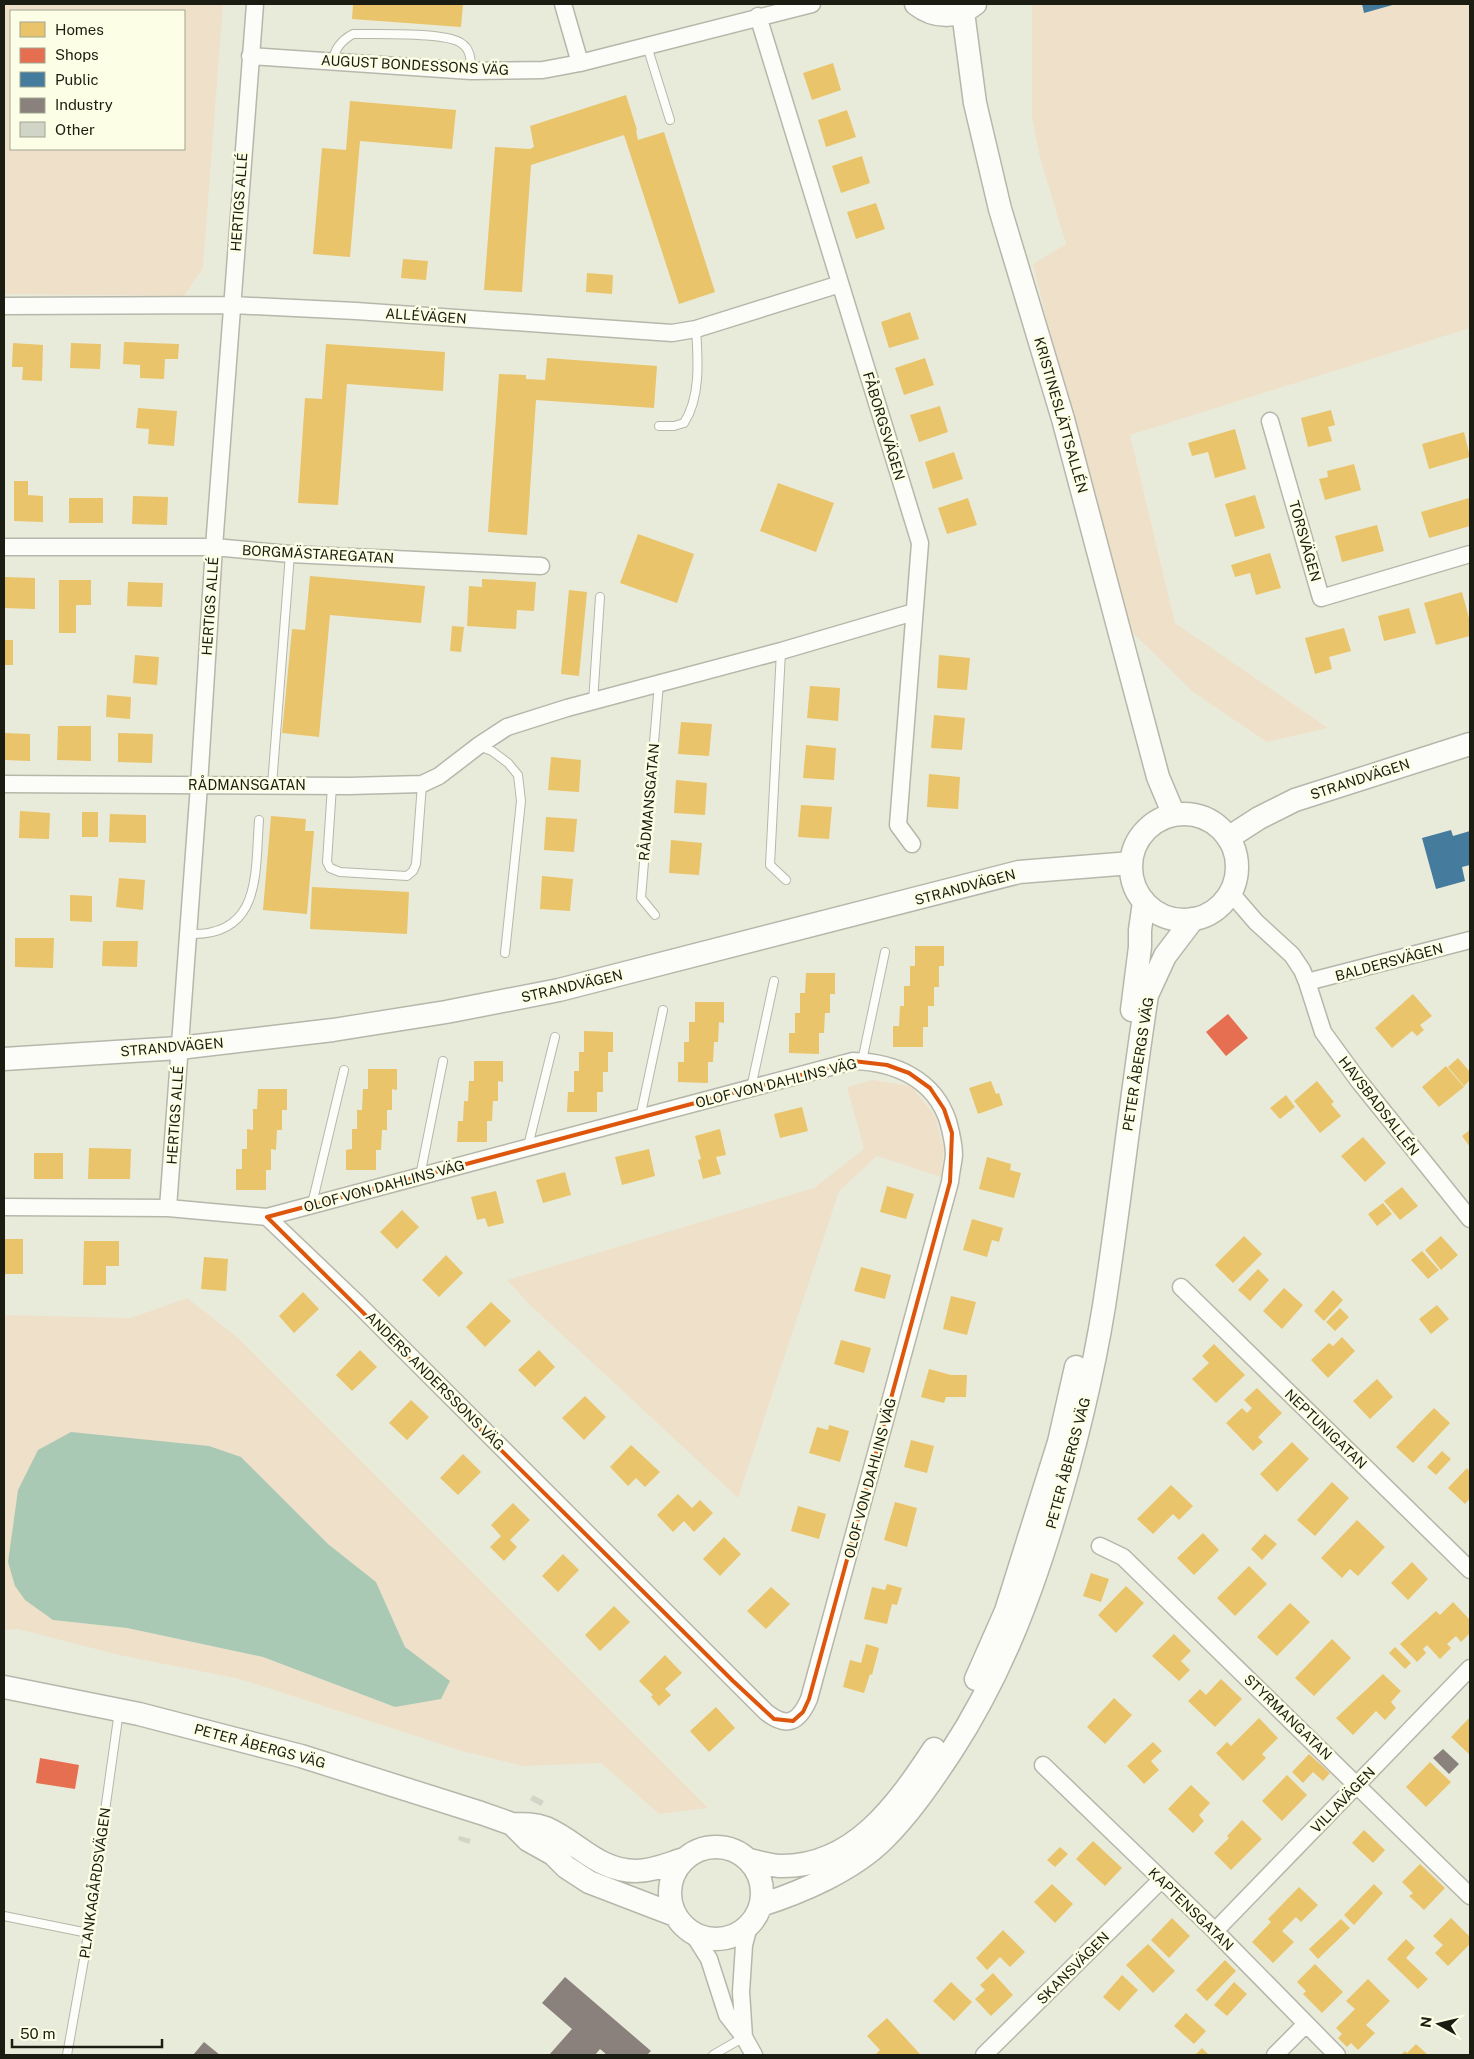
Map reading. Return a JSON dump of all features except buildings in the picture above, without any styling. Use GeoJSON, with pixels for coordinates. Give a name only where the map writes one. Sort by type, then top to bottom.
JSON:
{"type":"FeatureCollection","features":[{"type":"Feature","properties":{"kind":"street","name":"HERTIGS ALLÉ"},"geometry":{"type":"LineString","coordinates":[[168,1208],[199,785],[214,547],[255,4]]}},
{"type":"Feature","properties":{"kind":"street"},"geometry":{"type":"LineString","coordinates":[[563,4],[580,63]]}},
{"type":"Feature","properties":{"kind":"street","name":"AUGUST BONDESSONS VÄG"},"geometry":{"type":"LineString","coordinates":[[250,56],[471,71],[543,70],[647,46],[758,16],[779,7],[812,4]]}},
{"type":"Feature","properties":{"kind":"street","name":"KRISTINESLÄTTSALLÉN"},"geometry":{"type":"LineString","coordinates":[[916,4],[936,14],[949,15],[969,8],[975,103],[1000,209],[1079,476],[1158,777],[1174,815]]}},
{"type":"Feature","properties":{"kind":"street","name":"FÅBORGSVÄGEN"},"geometry":{"type":"LineString","coordinates":[[758,16],[920,543],[898,826],[912,844]]}},
{"type":"Feature","properties":{"kind":"street","name":"ALLÉVÄGEN"},"geometry":{"type":"LineString","coordinates":[[4,306],[232,305],[356,311],[672,333],[696,329],[840,284]]}},
{"type":"Feature","properties":{"kind":"street","name":"TORSVÄGEN"},"geometry":{"type":"LineString","coordinates":[[1270,421],[1322,598],[1470,554]]}},
{"type":"Feature","properties":{"kind":"street","name":"BORGMÄSTAREGATAN"},"geometry":{"type":"LineString","coordinates":[[4,547],[214,547],[290,554],[541,566]]}},
{"type":"Feature","properties":{"kind":"street","name":"RÅDMANSGATAN"},"geometry":{"type":"LineString","coordinates":[[4,784],[332,786],[422,784],[439,776],[478,746],[507,727],[914,612]]}},
{"type":"Feature","properties":{"kind":"street","name":"STRANDVÄGEN"},"geometry":{"type":"LineString","coordinates":[[1228,838],[1259,818],[1295,800],[1470,744]]}},
{"type":"Feature","properties":{"kind":"street"},"geometry":{"type":"LineString","coordinates":[[1188,814],[1201,817],[1219,827],[1228,838],[1236,862],[1234,880],[1230,892],[1214,910],[1193,919],[1175,919],[1163,916],[1144,902],[1134,884],[1131,863],[1136,843],[1155,822],[1174,815],[1188,814]]}},
{"type":"Feature","properties":{"kind":"street","name":"STRANDVÄGEN"},"geometry":{"type":"LineString","coordinates":[[4,1058],[179,1048],[333,1030],[446,1012],[559,990],[1019,872],[1131,863]]}},
{"type":"Feature","properties":{"kind":"street","name":"HAVSBADSALLÉN"},"geometry":{"type":"LineString","coordinates":[[1230,892],[1256,922],[1292,955],[1307,982],[1323,1032],[1364,1088],[1470,1220]]}},
{"type":"Feature","properties":{"kind":"street","name":"PETER ÅBERGS VÄG"},"geometry":{"type":"LineString","coordinates":[[4,1687],[120,1710],[301,1756],[481,1812],[512,1824],[527,1824],[546,1828],[604,1865],[617,1869],[635,1871],[655,1869],[684,1859],[705,1848],[716,1846],[739,1852],[749,1860],[777,1866],[799,1865],[818,1861],[852,1845],[868,1833],[886,1815],[914,1778],[957,1715],[982,1668],[1006,1611],[1059,1442],[1090,1308],[1114,1154],[1144,902]]}},
{"type":"Feature","properties":{"kind":"street","name":"PETER ÅBERGS VÄG"},"geometry":{"type":"LineString","coordinates":[[761,1905],[785,1897],[837,1873],[884,1840],[920,1797],[942,1766],[977,1710],[1007,1650],[1028,1599],[1061,1495],[1090,1378],[1104,1306],[1147,995],[1164,956],[1193,919]]}},
{"type":"Feature","properties":{"kind":"street","name":"BALDERSVÄGEN"},"geometry":{"type":"LineString","coordinates":[[1307,982],[1470,940]]}},
{"type":"Feature","properties":{"kind":"street","name":"OLOF VON DAHLINS VÄG"},"geometry":{"type":"LineString","coordinates":[[267,1217],[853,1061],[887,1065],[909,1073],[930,1088],[944,1110],[952,1133],[954,1154],[945,1201],[809,1699],[803,1712],[793,1721]]}},
{"type":"Feature","properties":{"kind":"street"},"geometry":{"type":"LineString","coordinates":[[4,1208],[168,1208],[267,1217]]}},
{"type":"Feature","properties":{"kind":"street","name":"ANDERS ANDERSSONS VÄG"},"geometry":{"type":"LineString","coordinates":[[267,1217],[356,1302],[753,1700],[774,1719],[785,1722],[793,1721]]}},
{"type":"Feature","properties":{"kind":"street","name":"NEPTUNIGATAN"},"geometry":{"type":"LineString","coordinates":[[1181,1287],[1470,1570]]}},
{"type":"Feature","properties":{"kind":"street","name":"STYRMANGATAN"},"geometry":{"type":"LineString","coordinates":[[1100,1546],[1123,1556],[1470,1896]]}},
{"type":"Feature","properties":{"kind":"street","name":"VILLAVÄGEN"},"geometry":{"type":"LineString","coordinates":[[1215,1931],[1470,1668]]}},
{"type":"Feature","properties":{"kind":"street","name":"KAPTENSGATAN"},"geometry":{"type":"LineString","coordinates":[[1043,1765],[1215,1931],[1337,2055]]}},
{"type":"Feature","properties":{"kind":"street","name":"PETER ÅBERGS VÄG"},"geometry":{"type":"LineString","coordinates":[[512,1824],[528,1840],[553,1854],[566,1867],[589,1882],[675,1915],[682,1925],[703,1938],[721,1939],[739,1933],[749,1926]]}},
{"type":"Feature","properties":{"kind":"street"},"geometry":{"type":"LineString","coordinates":[[675,1915],[669,1891],[674,1874],[684,1859]]}},
{"type":"Feature","properties":{"kind":"street"},"geometry":{"type":"LineString","coordinates":[[744,2037],[741,1984],[744,1945],[749,1926],[761,1905],[762,1893],[761,1880],[749,1860]]}},
{"type":"Feature","properties":{"kind":"street","name":"SKANSVÄGEN"},"geometry":{"type":"LineString","coordinates":[[984,2055],[1161,1880]]}},
{"type":"Feature","properties":{"kind":"street","name":"PETER ÅBERGS VÄG"},"geometry":{"type":"LineString","coordinates":[[692,1932],[709,1958],[727,2015],[744,2037],[754,2055]]}},
{"type":"Feature","properties":{"kind":"street"},"geometry":{"type":"LineString","coordinates":[[1275,2055],[1306,2024]]}},
{"type":"Feature","properties":{"kind":"lane"},"geometry":{"type":"LineString","coordinates":[[333,62],[338,46],[346,38],[354,34],[439,37],[461,42],[468,50],[471,59],[471,71]]}},
{"type":"Feature","properties":{"kind":"lane"},"geometry":{"type":"LineString","coordinates":[[647,46],[670,120]]}},
{"type":"Feature","properties":{"kind":"lane"},"geometry":{"type":"LineString","coordinates":[[659,426],[674,426],[684,423],[693,404],[698,365],[696,329]]}},
{"type":"Feature","properties":{"kind":"lane"},"geometry":{"type":"LineString","coordinates":[[272,785],[290,554]]}},
{"type":"Feature","properties":{"kind":"lane"},"geometry":{"type":"LineString","coordinates":[[593,702],[600,597]]}},
{"type":"Feature","properties":{"kind":"lane"},"geometry":{"type":"LineString","coordinates":[[781,651],[770,865],[786,880]]}},
{"type":"Feature","properties":{"kind":"lane","name":"RÅDMANSGATAN"},"geometry":{"type":"LineString","coordinates":[[656,915],[641,898],[659,683]]}},
{"type":"Feature","properties":{"kind":"lane"},"geometry":{"type":"LineString","coordinates":[[478,746],[492,751],[508,763],[518,775],[521,801],[505,953]]}},
{"type":"Feature","properties":{"kind":"lane"},"geometry":{"type":"LineString","coordinates":[[332,786],[327,862],[330,868],[340,872],[407,876],[413,871],[416,864],[422,784]]}},
{"type":"Feature","properties":{"kind":"lane"},"geometry":{"type":"LineString","coordinates":[[188,934],[208,934],[219,930],[242,916],[249,904],[254,885],[260,820]]}},
{"type":"Feature","properties":{"kind":"lane"},"geometry":{"type":"LineString","coordinates":[[862,1061],[884,952]]}},
{"type":"Feature","properties":{"kind":"lane"},"geometry":{"type":"LineString","coordinates":[[751,1088],[774,981]]}},
{"type":"Feature","properties":{"kind":"lane"},"geometry":{"type":"LineString","coordinates":[[640,1118],[663,1010]]}},
{"type":"Feature","properties":{"kind":"lane"},"geometry":{"type":"LineString","coordinates":[[528,1148],[555,1036]]}},
{"type":"Feature","properties":{"kind":"lane"},"geometry":{"type":"LineString","coordinates":[[419,1177],[444,1060]]}},
{"type":"Feature","properties":{"kind":"lane"},"geometry":{"type":"LineString","coordinates":[[312,1206],[344,1070]]}},
{"type":"Feature","properties":{"kind":"lane","name":"PLANKAGÅRDSVÄGEN"},"geometry":{"type":"LineString","coordinates":[[67,2055],[88,1933],[120,1710]]}},
{"type":"Feature","properties":{"kind":"lane"},"geometry":{"type":"LineString","coordinates":[[4,1916],[88,1933]]}},
{"type":"Feature","properties":{"kind":"lane"},"geometry":{"type":"LineString","coordinates":[[714,2055],[744,2037]]}},
{"type":"Feature","properties":{"kind":"highlighted area"},"geometry":{"type":"Polygon","coordinates":[[[853,1061],[887,1065],[909,1073],[930,1088],[944,1109],[952,1133],[950,1182],[809,1699],[803,1712],[793,1721],[774,1719],[733,1681],[267,1217],[853,1061]]]}},
{"type":"Feature","properties":{"kind":"shaded area"},"geometry":{"type":"Polygon","coordinates":[[[4,4],[223,4],[203,268],[184,296],[4,294],[4,4]]]}},
{"type":"Feature","properties":{"kind":"shaded area"},"geometry":{"type":"Polygon","coordinates":[[[1032,4],[1470,4],[1470,328],[1130,435],[1175,623],[1328,728],[1267,742],[1193,692],[1126,626],[1033,264],[1066,244],[1040,158],[1032,119],[1032,4]]]}},
{"type":"Feature","properties":{"kind":"shaded area"},"geometry":{"type":"Polygon","coordinates":[[[873,1080],[911,1086],[935,1116],[944,1149],[941,1177],[877,1156],[839,1191],[738,1498],[529,1304],[507,1280],[814,1188],[864,1149],[847,1087],[873,1080]]]}},
{"type":"Feature","properties":{"kind":"shaded area"},"geometry":{"type":"Polygon","coordinates":[[[187,1298],[237,1337],[708,1808],[659,1814],[601,1763],[523,1766],[462,1751],[240,1679],[119,1655],[18,1629],[4,1630],[4,1315],[131,1318],[187,1298]],[[328,1544],[53,1620],[127,1628],[263,1657],[395,1707],[449,1681],[405,1647],[376,1582],[328,1544]]]}},
{"type":"Feature","properties":{"kind":"shaded area"},"geometry":{"type":"Polygon","coordinates":[[[71,1432],[209,1446],[241,1457],[328,1544],[376,1582],[405,1647],[450,1681],[441,1699],[395,1707],[263,1657],[127,1628],[53,1620],[25,1600],[15,1586],[8,1562],[18,1490],[38,1450],[71,1432]]]}}]}
